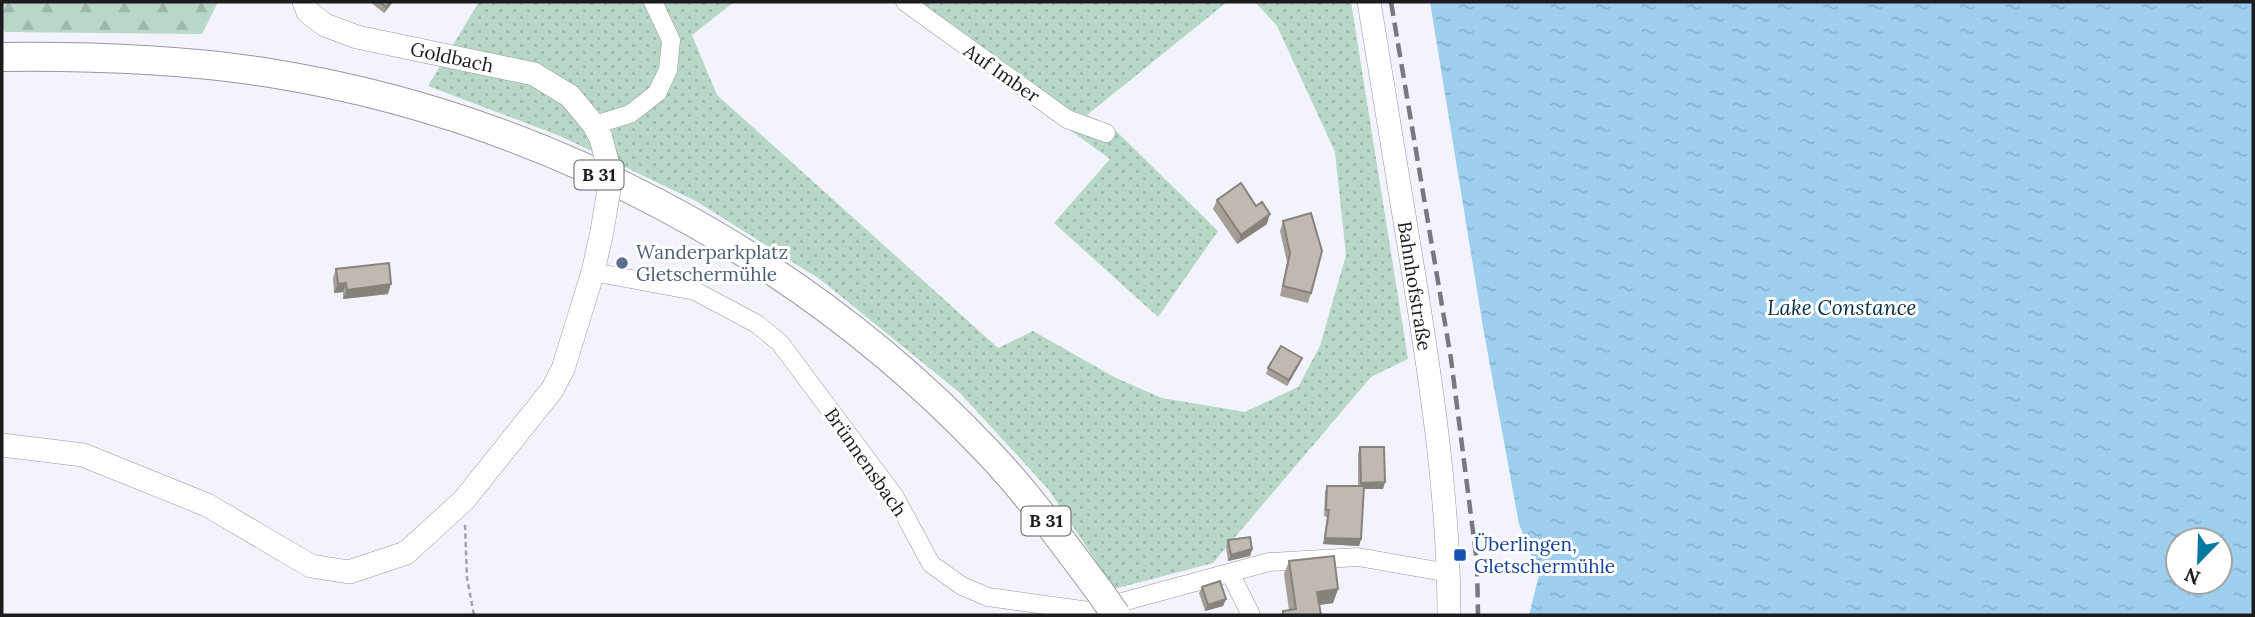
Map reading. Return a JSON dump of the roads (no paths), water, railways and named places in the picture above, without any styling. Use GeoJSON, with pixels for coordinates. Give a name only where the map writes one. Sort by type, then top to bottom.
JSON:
{"type":"FeatureCollection","features":[{"type":"Feature","properties":{"kind":"main road","name":"B 31"},"geometry":{"type":"LineString","coordinates":[[2,57],[135,58],[258,72],[339,87],[405,103],[471,124],[599,175],[720,239],[823,308],[888,359],[988,453],[1043,517],[1116,615]]}},
{"type":"Feature","properties":{"kind":"street","name":"Goldbach"},"geometry":{"type":"LineString","coordinates":[[304,2],[307,12],[325,25],[357,37],[534,74],[570,96],[598,132]]}},
{"type":"Feature","properties":{"kind":"street"},"geometry":{"type":"LineString","coordinates":[[2,445],[83,455],[207,505],[311,566],[349,572],[406,553],[464,500],[552,390],[563,369],[593,272],[611,177],[598,132],[630,114],[657,93],[668,70],[671,40],[653,2]]}},
{"type":"Feature","properties":{"kind":"street","name":"Auf Imber"},"geometry":{"type":"LineString","coordinates":[[905,2],[1067,119],[1106,134]]}},
{"type":"Feature","properties":{"kind":"street","name":"Bahnhofstraße"},"geometry":{"type":"LineString","coordinates":[[1369,2],[1428,366],[1443,487],[1449,615]]}},
{"type":"Feature","properties":{"kind":"street","name":"Brünnensbach"},"geometry":{"type":"LineString","coordinates":[[593,272],[695,291],[757,324],[780,343],[895,497],[932,564],[962,586],[988,597],[1090,611],[1269,562],[1358,557],[1449,573]]}},
{"type":"Feature","properties":{"kind":"street"},"geometry":{"type":"LineString","coordinates":[[1230,573],[1251,615]]}},
{"type":"Feature","properties":{"kind":"water","name":"Lake Constance"},"geometry":{"type":"Polygon","coordinates":[[[1430,2],[2253,2],[2253,615],[1529,615],[1539,575],[1519,524],[1483,327],[1430,2]]]}},
{"type":"Feature","properties":{"kind":"railway"},"geometry":{"type":"LineString","coordinates":[[1391,2],[1451,359],[1477,563],[1478,615]]}},
{"type":"Feature","properties":{"kind":"place","name":"Wanderparkplatz Gletschermühle"},"geometry":{"type":"Point","coordinates":[622,263]}},
{"type":"Feature","properties":{"kind":"place","name":"Überlingen, Gletschermühle"},"geometry":{"type":"Point","coordinates":[1460,555]}}]}
